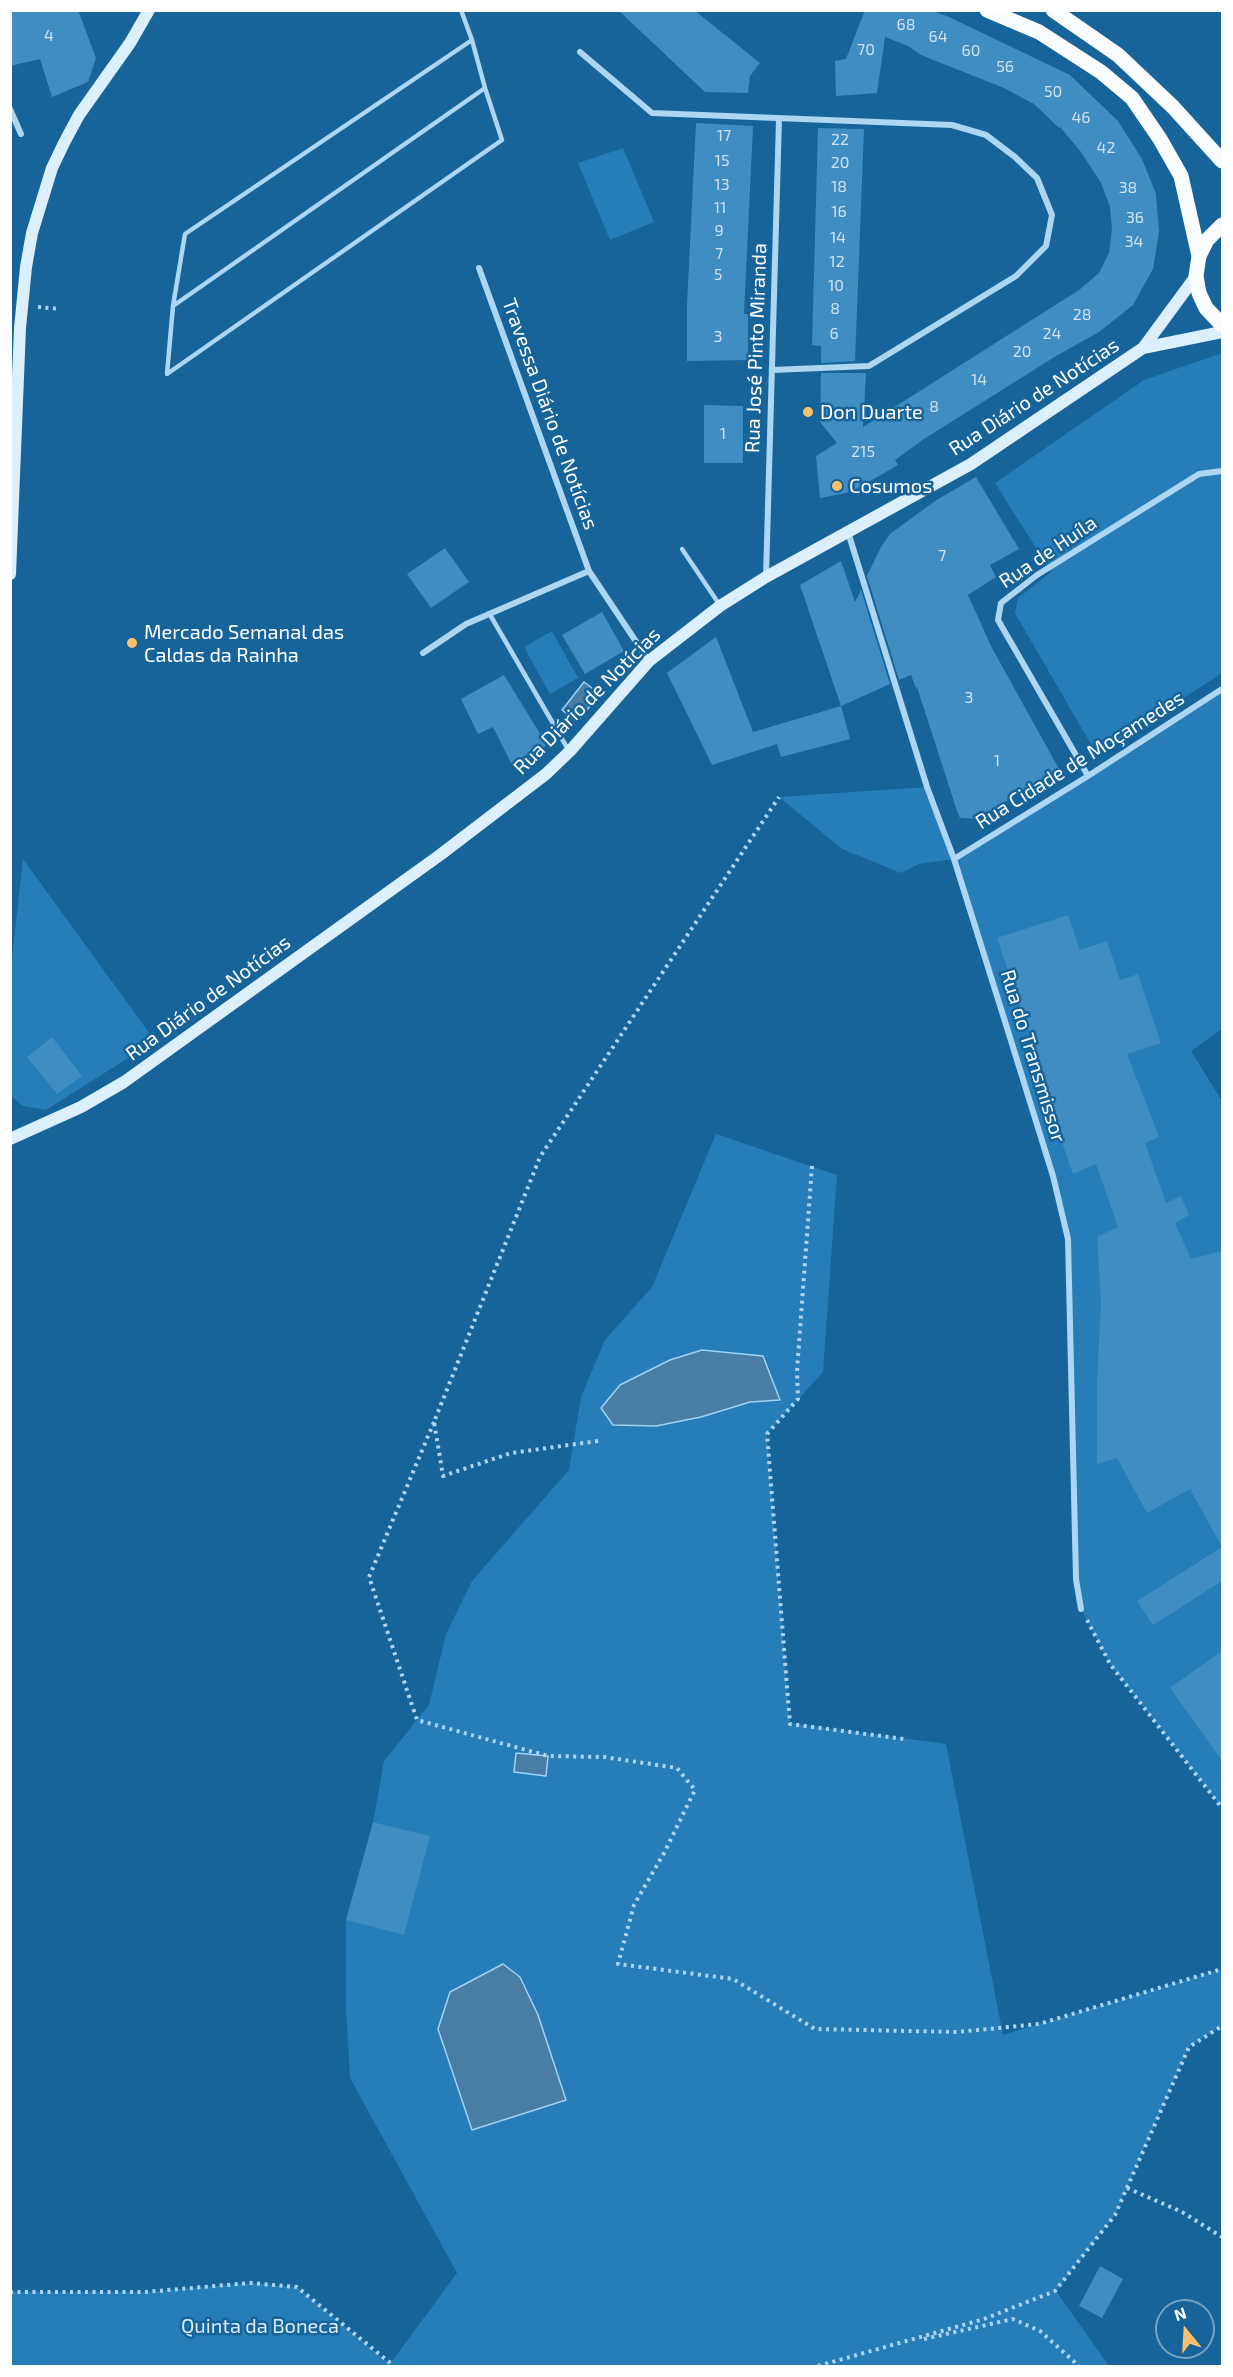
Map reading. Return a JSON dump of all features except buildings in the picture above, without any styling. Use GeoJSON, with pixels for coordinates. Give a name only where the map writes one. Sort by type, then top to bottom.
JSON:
{"type":"FeatureCollection","features":[{"type":"Feature","properties":{"kind":"main road"},"geometry":{"type":"LineString","coordinates":[[10,574],[22,305],[32,233],[52,168],[79,115],[130,43],[149,10]]}},
{"type":"Feature","properties":{"kind":"main road"},"geometry":{"type":"LineString","coordinates":[[987,10],[1039,32],[1101,72],[1132,98],[1160,139],[1181,176],[1199,256]]}},
{"type":"Feature","properties":{"kind":"main road"},"geometry":{"type":"LineString","coordinates":[[1053,10],[1118,55],[1173,107],[1222,161]]}},
{"type":"Feature","properties":{"kind":"main road"},"geometry":{"type":"LineString","coordinates":[[1222,225],[1207,240],[1199,256],[1196,276],[1199,293],[1206,308],[1222,325]]}},
{"type":"Feature","properties":{"kind":"main road"},"geometry":{"type":"LineString","coordinates":[[1143,348],[1196,276]]}},
{"type":"Feature","properties":{"kind":"main road"},"geometry":{"type":"LineString","coordinates":[[1143,348],[1222,332]]}},
{"type":"Feature","properties":{"kind":"main road","name":"Rua Diário de Notícias"},"geometry":{"type":"LineString","coordinates":[[10,1139],[81,1107],[124,1082],[440,855],[546,774],[570,751],[649,662],[720,606],[766,577],[971,464],[1143,348]]}},
{"type":"Feature","properties":{"kind":"street"},"geometry":{"type":"LineString","coordinates":[[580,52],[652,113],[952,125],[986,135],[1037,177],[1052,215],[1046,246],[1016,276],[869,366],[772,370]]}},
{"type":"Feature","properties":{"kind":"street"},"geometry":{"type":"LineString","coordinates":[[10,109],[21,134]]}},
{"type":"Feature","properties":{"kind":"street","name":"Rua José Pinto Miranda"},"geometry":{"type":"LineString","coordinates":[[766,577],[779,119]]}},
{"type":"Feature","properties":{"kind":"street","name":"Travessa Diário de Notícias"},"geometry":{"type":"LineString","coordinates":[[480,268],[589,571],[649,662]]}},
{"type":"Feature","properties":{"kind":"street","name":"Rua de Huíla"},"geometry":{"type":"LineString","coordinates":[[1088,776],[998,620],[1000,603],[1037,575],[1199,474],[1222,471]]}},
{"type":"Feature","properties":{"kind":"street","name":"Rua do Transmissor"},"geometry":{"type":"LineString","coordinates":[[848,532],[927,787],[954,859],[1053,1176],[1068,1239],[1076,1579],[1081,1609]]}},
{"type":"Feature","properties":{"kind":"street"},"geometry":{"type":"LineString","coordinates":[[423,653],[466,624],[589,571]]}},
{"type":"Feature","properties":{"kind":"street","name":"Rua Cidade de Moçamedes"},"geometry":{"type":"LineString","coordinates":[[954,859],[1222,689]]}},
{"type":"Feature","properties":{"kind":"lane"},"geometry":{"type":"LineString","coordinates":[[461,10],[472,40],[502,141],[167,374],[173,306],[185,234],[472,40]]}},
{"type":"Feature","properties":{"kind":"lane"},"geometry":{"type":"LineString","coordinates":[[173,306],[485,88]]}},
{"type":"Feature","properties":{"kind":"lane"},"geometry":{"type":"LineString","coordinates":[[682,549],[720,606]]}},
{"type":"Feature","properties":{"kind":"lane"},"geometry":{"type":"LineString","coordinates":[[489,614],[570,751]]}},
{"type":"Feature","properties":{"kind":"path"},"geometry":{"type":"LineString","coordinates":[[22,305],[60,309]]}},
{"type":"Feature","properties":{"kind":"path"},"geometry":{"type":"LineString","coordinates":[[779,797],[540,1158],[435,1422],[369,1577],[417,1720],[548,1756],[604,1757],[677,1768],[695,1790],[664,1853],[634,1905],[618,1964],[733,1979],[815,2029],[957,2032],[1039,2024],[1222,1968]]}},
{"type":"Feature","properties":{"kind":"path"},"geometry":{"type":"LineString","coordinates":[[812,1166],[797,1371],[798,1399],[767,1434],[790,1724],[904,1739]]}},
{"type":"Feature","properties":{"kind":"path"},"geometry":{"type":"LineString","coordinates":[[435,1422],[443,1476],[511,1453],[598,1441]]}},
{"type":"Feature","properties":{"kind":"path"},"geometry":{"type":"LineString","coordinates":[[1081,1609],[1110,1664],[1222,1808]]}},
{"type":"Feature","properties":{"kind":"path"},"geometry":{"type":"LineString","coordinates":[[818,2367],[984,2319],[1055,2291],[1115,2215],[1189,2047],[1222,2026]]}},
{"type":"Feature","properties":{"kind":"path"},"geometry":{"type":"LineString","coordinates":[[1127,2188],[1182,2212],[1222,2237]]}},
{"type":"Feature","properties":{"kind":"path"},"geometry":{"type":"LineString","coordinates":[[10,2292],[145,2292],[250,2283],[297,2287],[394,2367]]}},
{"type":"Feature","properties":{"kind":"path"},"geometry":{"type":"LineString","coordinates":[[899,2344],[1013,2319],[1040,2331],[1079,2367]]}},
{"type":"Feature","properties":{"kind":"green space"},"geometry":{"type":"Polygon","coordinates":[[[623,148],[654,222],[610,240],[578,163],[623,148]]]}},
{"type":"Feature","properties":{"kind":"green space"},"geometry":{"type":"Polygon","coordinates":[[[1222,353],[1222,673],[1097,755],[1015,613],[1018,598],[1051,572],[995,483],[1144,380],[1222,353]]]}},
{"type":"Feature","properties":{"kind":"green space"},"geometry":{"type":"Polygon","coordinates":[[[552,631],[578,678],[550,694],[524,647],[552,631]]]}},
{"type":"Feature","properties":{"kind":"green space"},"geometry":{"type":"Polygon","coordinates":[[[1222,689],[1222,1029],[1191,1051],[1222,1101],[1222,1808],[1110,1664],[1081,1609],[1076,1579],[1068,1239],[1053,1176],[954,859],[919,864],[901,873],[842,849],[779,797],[927,787],[954,858],[1222,689]]]}},
{"type":"Feature","properties":{"kind":"green space"},"geometry":{"type":"Polygon","coordinates":[[[23,859],[155,1041],[46,1110],[23,1106],[11,1096],[10,976],[23,859]]]}},
{"type":"Feature","properties":{"kind":"green space","name":"Quinta da Boneca"},"geometry":{"type":"Polygon","coordinates":[[[716,1134],[837,1175],[823,1372],[767,1434],[790,1723],[946,1744],[1003,2035],[1222,1969],[1222,2026],[1189,2047],[1115,2215],[1056,2291],[1109,2366],[11,2366],[11,2292],[145,2292],[250,2283],[297,2287],[390,2364],[457,2273],[350,2078],[346,2006],[346,1920],[429,1836],[373,1822],[384,1761],[429,1705],[446,1634],[472,1581],[569,1470],[581,1397],[605,1340],[652,1287],[716,1134]],[[520,1977],[438,2029],[472,2130],[565,2100],[538,2015],[520,1977]]]}},
{"type":"Feature","properties":{"kind":"shaded area"},"geometry":{"type":"Polygon","coordinates":[[[584,682],[600,694],[577,722],[562,710],[584,682]]]}},
{"type":"Feature","properties":{"kind":"shaded area"},"geometry":{"type":"Polygon","coordinates":[[[702,1350],[763,1356],[780,1400],[750,1402],[701,1417],[656,1426],[613,1425],[601,1408],[620,1385],[670,1360],[702,1350]]]}},
{"type":"Feature","properties":{"kind":"shaded area"},"geometry":{"type":"Polygon","coordinates":[[[516,1753],[548,1756],[546,1776],[514,1772],[516,1753]]]}},
{"type":"Feature","properties":{"kind":"shaded area"},"geometry":{"type":"Polygon","coordinates":[[[503,1964],[520,1977],[538,2015],[566,2100],[472,2130],[438,2029],[450,1992],[503,1964]]]}},
{"type":"Feature","properties":{"kind":"place","name":"Don Duarte"},"geometry":{"type":"Point","coordinates":[808,412]}},
{"type":"Feature","properties":{"kind":"place","name":"Cosumos"},"geometry":{"type":"Point","coordinates":[837,486]}},
{"type":"Feature","properties":{"kind":"place","name":"Mercado Semanal das Caldas da Rainha"},"geometry":{"type":"Point","coordinates":[132,643]}}]}
